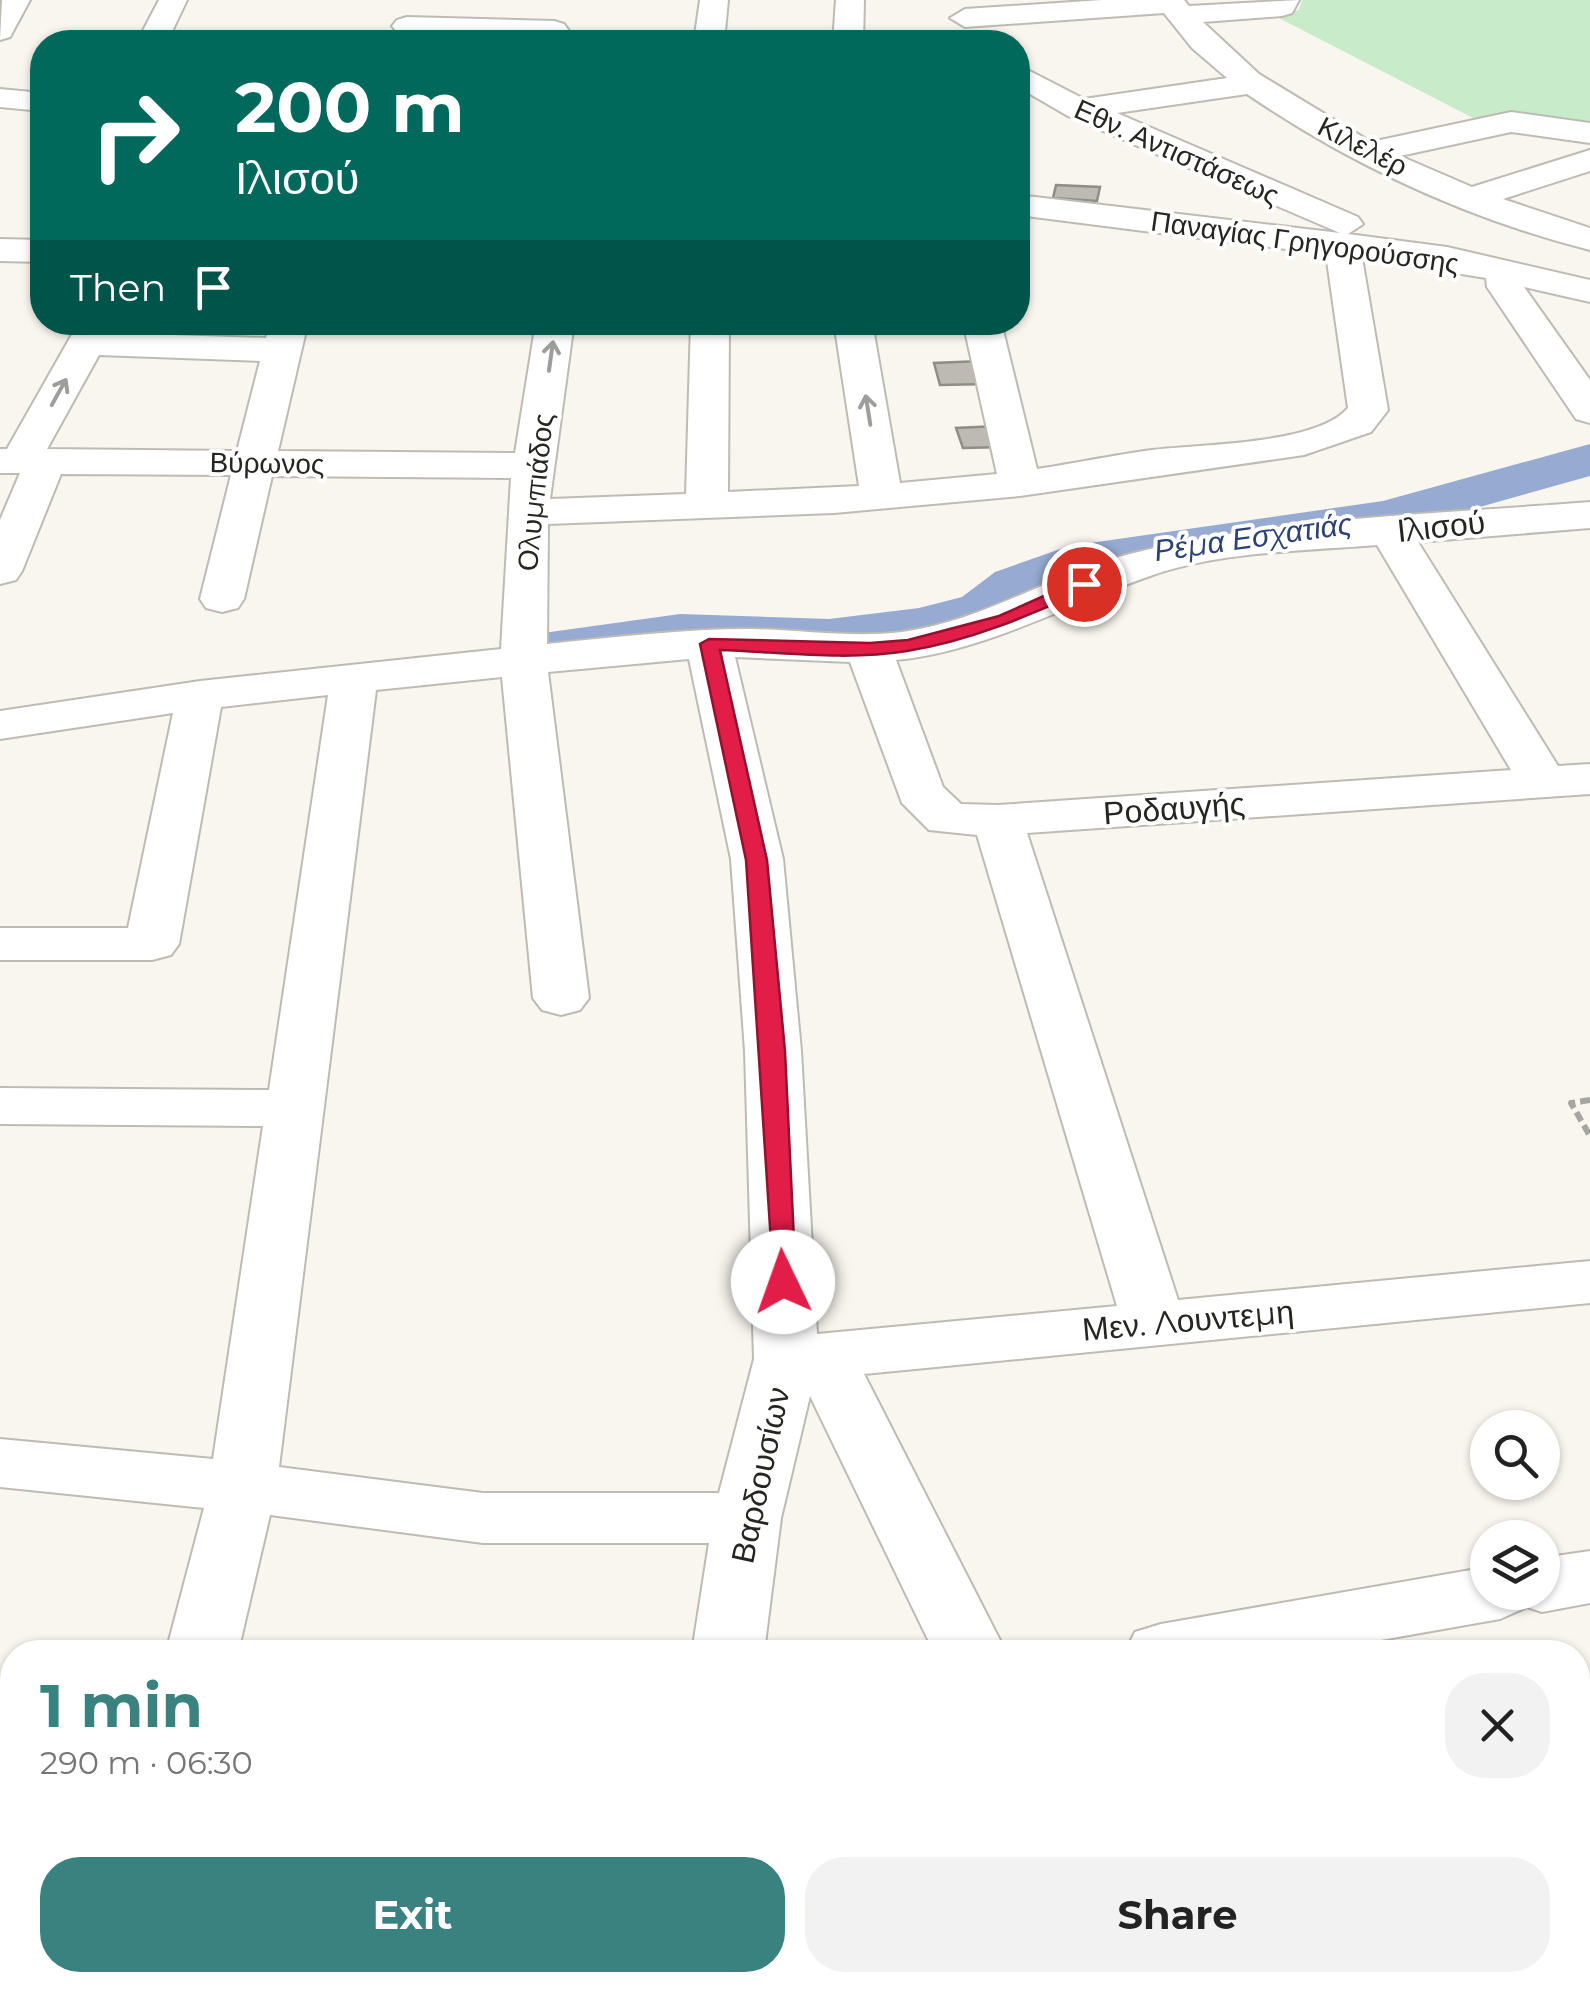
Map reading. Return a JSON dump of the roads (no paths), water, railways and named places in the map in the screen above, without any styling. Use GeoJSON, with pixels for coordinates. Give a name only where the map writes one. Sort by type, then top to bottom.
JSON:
{"type":"FeatureCollection","features":[{"type":"Feature","properties":{"kind":"street"},"geometry":{"type":"LineString","coordinates":[[0,31],[16,0]]}},
{"type":"Feature","properties":{"kind":"street"},"geometry":{"type":"LineString","coordinates":[[158,30],[173,0]]}},
{"type":"Feature","properties":{"kind":"street"},"geometry":{"type":"LineString","coordinates":[[405,30],[423,0]]}},
{"type":"Feature","properties":{"kind":"street"},"geometry":{"type":"LineString","coordinates":[[710,30],[714,0]]}},
{"type":"Feature","properties":{"kind":"street"},"geometry":{"type":"LineString","coordinates":[[849,30],[850,0]]}},
{"type":"Feature","properties":{"kind":"street"},"geometry":{"type":"LineString","coordinates":[[965,20],[1106,4],[1265,11],[1282,7],[1285,0]]}},
{"type":"Feature","properties":{"kind":"street","name":"Κιλελέρ"},"geometry":{"type":"LineString","coordinates":[[1174,6],[1252,84],[1386,159],[1468,199],[1580,229]]}},
{"type":"Feature","properties":{"kind":"street"},"geometry":{"type":"LineString","coordinates":[[493,30],[554,30]]}},
{"type":"Feature","properties":{"kind":"street","name":"Εθν. Αντιστάσεως"},"geometry":{"type":"LineString","coordinates":[[1030,81],[1070,105],[1316,208]]}},
{"type":"Feature","properties":{"kind":"street"},"geometry":{"type":"LineString","coordinates":[[1030,100],[1070,105],[1252,84]]}},
{"type":"Feature","properties":{"kind":"street"},"geometry":{"type":"LineString","coordinates":[[2,101],[30,102]]}},
{"type":"Feature","properties":{"kind":"street","name":"Παναγίας Γρηγορούσσης"},"geometry":{"type":"LineString","coordinates":[[1030,206],[1221,229],[1264,226],[1316,208],[1386,159],[1511,122],[1590,132]]}},
{"type":"Feature","properties":{"kind":"street"},"geometry":{"type":"LineString","coordinates":[[1468,199],[1590,160]]}},
{"type":"Feature","properties":{"kind":"street"},"geometry":{"type":"LineString","coordinates":[[527,512],[882,497],[1020,484],[1155,462],[1290,448],[1359,422],[1368,410],[1316,208]]}},
{"type":"Feature","properties":{"kind":"street","name":"Παναγίας Γρηγορούσσης"},"geometry":{"type":"LineString","coordinates":[[1316,208],[1447,258],[1590,291]]}},
{"type":"Feature","properties":{"kind":"street"},"geometry":{"type":"LineString","coordinates":[[0,250],[30,251]]}},
{"type":"Feature","properties":{"kind":"street"},"geometry":{"type":"LineString","coordinates":[[1512,274],[1503,280],[1505,287],[1590,411]]}},
{"type":"Feature","properties":{"kind":"street"},"geometry":{"type":"LineString","coordinates":[[0,571],[22,461],[91,335]]}},
{"type":"Feature","properties":{"kind":"street"},"geometry":{"type":"LineString","coordinates":[[220,335],[284,336],[222,599]]}},
{"type":"Feature","properties":{"kind":"street","name":"Ολυμπιάδος"},"geometry":{"type":"LineString","coordinates":[[554,335],[527,512],[524,662],[561,998]]}},
{"type":"Feature","properties":{"kind":"street"},"geometry":{"type":"LineString","coordinates":[[707,505],[710,335]]}},
{"type":"Feature","properties":{"kind":"street"},"geometry":{"type":"LineString","coordinates":[[856,335],[882,497]]}},
{"type":"Feature","properties":{"kind":"street"},"geometry":{"type":"LineString","coordinates":[[985,335],[1020,484]]}},
{"type":"Feature","properties":{"kind":"street","name":"Βύρωνος"},"geometry":{"type":"LineString","coordinates":[[22,461],[534,466]]}},
{"type":"Feature","properties":{"kind":"street","name":"Ιλισού"},"geometry":{"type":"LineString","coordinates":[[0,725],[200,695],[709,644],[870,649],[928,641],[1006,620],[1141,564],[1290,539],[1590,514]]}},
{"type":"Feature","properties":{"kind":"street"},"geometry":{"type":"LineString","coordinates":[[1390,532],[1567,780]]}},
{"type":"Feature","properties":{"kind":"street","name":"Βαρδουσίων"},"geometry":{"type":"LineString","coordinates":[[709,644],[757,860],[804,1357],[747,1518],[730,1640]]}},
{"type":"Feature","properties":{"kind":"street","name":"Ροδαυγής"},"geometry":{"type":"LineString","coordinates":[[870,649],[920,792],[947,819],[998,820],[1567,780]]}},
{"type":"Feature","properties":{"kind":"street"},"geometry":{"type":"LineString","coordinates":[[205,1640],[243,1487],[354,678]]}},
{"type":"Feature","properties":{"kind":"street"},"geometry":{"type":"LineString","coordinates":[[0,944],[152,944],[200,695]]}},
{"type":"Feature","properties":{"kind":"street"},"geometry":{"type":"LineString","coordinates":[[998,820],[1154,1324]]}},
{"type":"Feature","properties":{"kind":"street"},"geometry":{"type":"LineString","coordinates":[[0,1106],[295,1108]]}},
{"type":"Feature","properties":{"kind":"street","name":"Μεν. Λουντεμη"},"geometry":{"type":"LineString","coordinates":[[804,1357],[1590,1282]]}},
{"type":"Feature","properties":{"kind":"street"},"geometry":{"type":"LineString","coordinates":[[804,1357],[963,1640]]}},
{"type":"Feature","properties":{"kind":"street"},"geometry":{"type":"LineString","coordinates":[[0,1462],[243,1487],[484,1518],[747,1518]]}},
{"type":"Feature","properties":{"kind":"street"},"geometry":{"type":"LineString","coordinates":[[1560,1582],[1590,1576]]}},
{"type":"Feature","properties":{"kind":"street"},"geometry":{"type":"LineString","coordinates":[[1230,1640],[1470,1597]]}},
{"type":"Feature","properties":{"kind":"waterway","name":"Ρέμα Εσχατιάς"},"geometry":{"type":"LineString","coordinates":[[564,645],[680,631],[829,636],[921,625],[982,609],[1015,584],[1069,563],[1387,517],[1590,460]]}}]}
